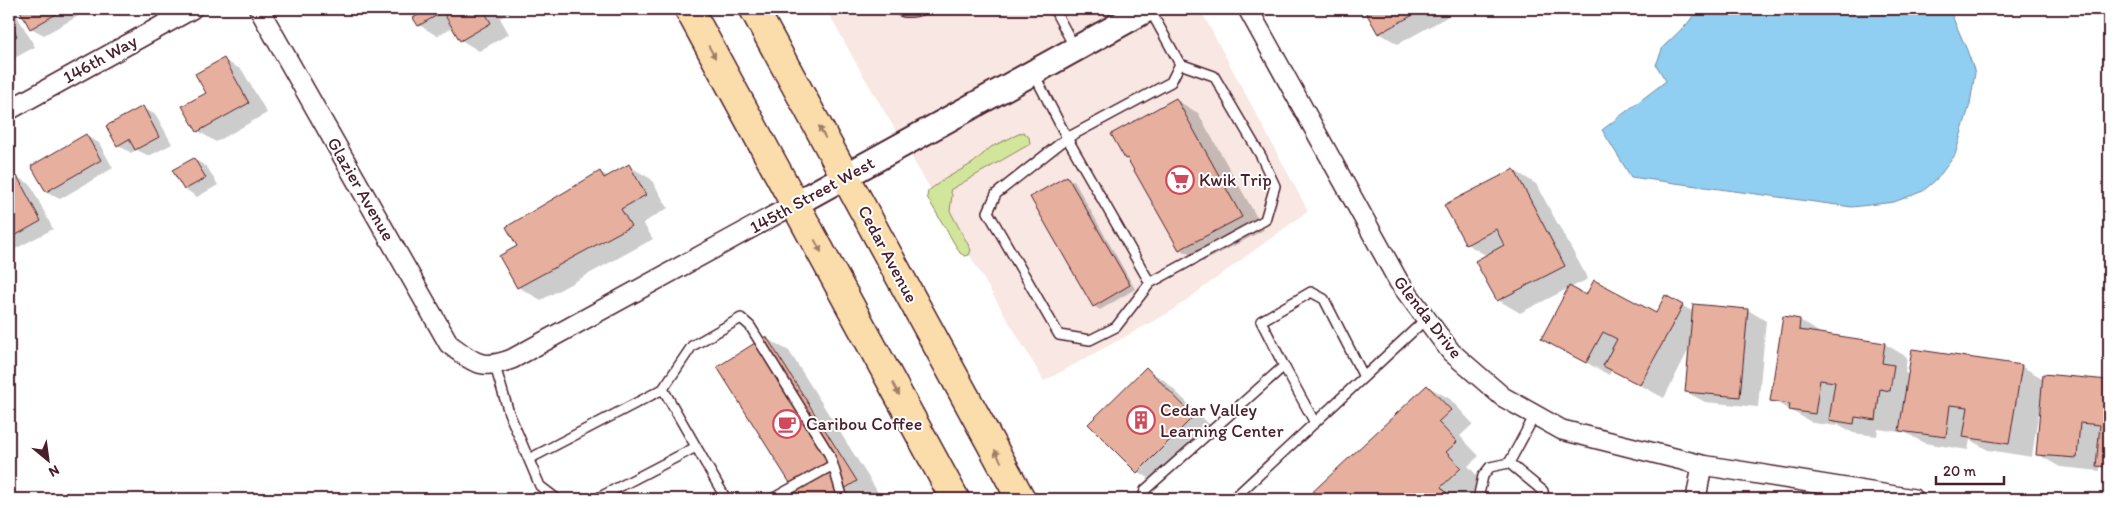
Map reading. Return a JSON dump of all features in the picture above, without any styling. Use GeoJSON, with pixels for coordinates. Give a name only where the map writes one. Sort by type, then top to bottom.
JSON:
{"type":"FeatureCollection","features":[{"type":"Feature","properties":{"kind":"highway"},"geometry":{"type":"LineString","coordinates":[[689,9],[955,499]]}},
{"type":"Feature","properties":{"kind":"highway","name":"Cedar Avenue"},"geometry":{"type":"LineString","coordinates":[[754,9],[1021,499]]}},
{"type":"Feature","properties":{"kind":"street","name":"146th Way"},"geometry":{"type":"LineString","coordinates":[[9,110],[192,9]]}},
{"type":"Feature","properties":{"kind":"street","name":"Glazier Avenue"},"geometry":{"type":"LineString","coordinates":[[259,9],[449,344],[472,362],[495,366]]}},
{"type":"Feature","properties":{"kind":"street","name":"145th Street West"},"geometry":{"type":"LineString","coordinates":[[495,366],[512,359],[1149,9]]}},
{"type":"Feature","properties":{"kind":"street","name":"Glenda Drive"},"geometry":{"type":"LineString","coordinates":[[1248,9],[1399,282],[1451,352],[1503,397],[1562,430],[1702,465],[1914,499]]}},
{"type":"Feature","properties":{"kind":"street"},"geometry":{"type":"LineString","coordinates":[[1696,499],[1702,465]]}},
{"type":"Feature","properties":{"kind":"lane"},"geometry":{"type":"LineString","coordinates":[[898,9],[917,12],[923,9]]}},
{"type":"Feature","properties":{"kind":"lane"},"geometry":{"type":"LineString","coordinates":[[1054,9],[1075,48]]}},
{"type":"Feature","properties":{"kind":"lane"},"geometry":{"type":"LineString","coordinates":[[1149,9],[1180,64],[1214,76],[1261,156],[1275,186],[1265,220],[1150,283],[1116,327],[1090,340],[1059,335],[988,212],[996,194],[1068,138],[1171,82],[1180,64]]}},
{"type":"Feature","properties":{"kind":"lane"},"geometry":{"type":"LineString","coordinates":[[1033,72],[1150,283]]}},
{"type":"Feature","properties":{"kind":"lane"},"geometry":{"type":"LineString","coordinates":[[1315,423],[1261,321],[1311,292],[1324,299],[1364,377]]}},
{"type":"Feature","properties":{"kind":"lane"},"geometry":{"type":"LineString","coordinates":[[529,459],[662,389],[692,346],[741,318],[750,326],[829,454],[843,499]]}},
{"type":"Feature","properties":{"kind":"lane"},"geometry":{"type":"LineString","coordinates":[[1233,499],[1426,319]]}},
{"type":"Feature","properties":{"kind":"lane"},"geometry":{"type":"LineString","coordinates":[[495,366],[509,413],[540,486],[557,499]]}},
{"type":"Feature","properties":{"kind":"lane"},"geometry":{"type":"LineString","coordinates":[[1143,499],[1145,490],[1284,366]]}},
{"type":"Feature","properties":{"kind":"lane"},"geometry":{"type":"LineString","coordinates":[[662,389],[726,499]]}},
{"type":"Feature","properties":{"kind":"lane"},"geometry":{"type":"LineString","coordinates":[[1478,499],[1483,476],[1490,467],[1509,463],[1535,415]]}},
{"type":"Feature","properties":{"kind":"lane"},"geometry":{"type":"LineString","coordinates":[[596,499],[696,447]]}},
{"type":"Feature","properties":{"kind":"lane"},"geometry":{"type":"LineString","coordinates":[[1509,463],[1543,491],[1544,499]]}},
{"type":"Feature","properties":{"kind":"lane"},"geometry":{"type":"LineString","coordinates":[[772,499],[833,465]]}},
{"type":"Feature","properties":{"kind":"shaded area"},"geometry":{"type":"Polygon","coordinates":[[[826,9],[1200,9],[1308,211],[1170,312],[1044,381],[860,70],[826,9]]]}},
{"type":"Feature","properties":{"kind":"green space"},"geometry":{"type":"Polygon","coordinates":[[[1023,132],[1029,137],[1030,144],[950,190],[952,195],[950,211],[971,250],[969,255],[965,256],[960,253],[927,197],[928,191],[973,163],[991,147],[1023,132]]]}},
{"type":"Feature","properties":{"kind":"water"},"geometry":{"type":"Polygon","coordinates":[[[1698,9],[1949,9],[1975,73],[1970,104],[1955,155],[1937,179],[1923,191],[1894,202],[1852,207],[1631,177],[1602,130],[1666,81],[1656,65],[1663,47],[1688,23],[1698,9]]]}},
{"type":"Feature","properties":{"kind":"building"},"geometry":{"type":"Polygon","coordinates":[[[19,9],[65,9],[30,29],[19,9]]]}},
{"type":"Feature","properties":{"kind":"building"},"geometry":{"type":"Polygon","coordinates":[[[428,9],[483,9],[491,23],[460,41],[443,12],[418,26],[413,18],[428,9]]]}},
{"type":"Feature","properties":{"kind":"building"},"geometry":{"type":"Polygon","coordinates":[[[1364,9],[1424,9],[1378,34],[1364,9]]]}},
{"type":"Feature","properties":{"kind":"building"},"geometry":{"type":"Polygon","coordinates":[[[2100,9],[2109,9],[2109,26],[2100,9]]]}},
{"type":"Feature","properties":{"kind":"building"},"geometry":{"type":"Polygon","coordinates":[[[9,21],[17,36],[9,41],[9,21]]]}},
{"type":"Feature","properties":{"kind":"building"},"geometry":{"type":"Polygon","coordinates":[[[224,58],[249,103],[197,132],[182,106],[206,93],[195,74],[224,58]]]}},
{"type":"Feature","properties":{"kind":"building","name":"Kwik Trip"},"geometry":{"type":"Polygon","coordinates":[[[1176,98],[1242,217],[1179,250],[1127,158],[1125,159],[1111,134],[1176,98]]]}},
{"type":"Feature","properties":{"kind":"building"},"geometry":{"type":"Polygon","coordinates":[[[143,106],[159,137],[135,150],[129,139],[117,146],[106,126],[143,106]]]}},
{"type":"Feature","properties":{"kind":"building"},"geometry":{"type":"Polygon","coordinates":[[[86,134],[101,160],[46,192],[31,166],[86,134]]]}},
{"type":"Feature","properties":{"kind":"building"},"geometry":{"type":"Polygon","coordinates":[[[194,158],[206,178],[184,190],[172,170],[194,158]]]}},
{"type":"Feature","properties":{"kind":"building"},"geometry":{"type":"Polygon","coordinates":[[[629,164],[646,195],[621,209],[631,226],[517,288],[499,256],[517,246],[506,227],[600,171],[604,178],[629,164]]]}},
{"type":"Feature","properties":{"kind":"building"},"geometry":{"type":"Polygon","coordinates":[[[1514,169],[1565,266],[1497,301],[1475,261],[1504,245],[1496,229],[1466,245],[1444,205],[1514,169]]]}},
{"type":"Feature","properties":{"kind":"building"},"geometry":{"type":"Polygon","coordinates":[[[17,176],[41,221],[9,239],[9,180],[17,176]]]}},
{"type":"Feature","properties":{"kind":"building"},"geometry":{"type":"Polygon","coordinates":[[[1067,176],[1130,285],[1093,307],[1030,197],[1067,176]]]}},
{"type":"Feature","properties":{"kind":"building"},"geometry":{"type":"Polygon","coordinates":[[[1594,280],[1656,313],[1665,295],[1683,305],[1640,385],[1603,366],[1617,339],[1603,332],[1586,363],[1541,339],[1569,286],[1586,295],[1594,280]]]}},
{"type":"Feature","properties":{"kind":"building"},"geometry":{"type":"Polygon","coordinates":[[[1693,304],[1748,309],[1740,397],[1685,392],[1693,304]]]}},
{"type":"Feature","properties":{"kind":"building"},"geometry":{"type":"Polygon","coordinates":[[[1783,316],[1800,319],[1799,330],[1885,343],[1882,363],[1894,365],[1890,391],[1880,389],[1876,420],[1855,417],[1854,424],[1829,420],[1835,382],[1820,380],[1815,414],[1789,410],[1790,404],[1770,401],[1783,316]]]}},
{"type":"Feature","properties":{"kind":"building","name":"Caribou Coffee"},"geometry":{"type":"Polygon","coordinates":[[[766,336],[857,481],[828,499],[800,499],[717,367],[766,336]]]}},
{"type":"Feature","properties":{"kind":"building"},"geometry":{"type":"Polygon","coordinates":[[[1912,349],[2022,365],[2009,444],[1963,437],[1968,407],[1950,405],[1946,437],[1899,431],[1912,349]]]}},
{"type":"Feature","properties":{"kind":"building","name":"Cedar Valley Learning Center"},"geometry":{"type":"Polygon","coordinates":[[[1146,367],[1194,416],[1137,473],[1088,424],[1146,367]]]}},
{"type":"Feature","properties":{"kind":"building"},"geometry":{"type":"Polygon","coordinates":[[[2043,374],[2109,380],[2109,467],[2096,466],[2100,425],[2080,423],[2077,458],[2036,455],[2043,374]]]}},
{"type":"Feature","properties":{"kind":"building"},"geometry":{"type":"Polygon","coordinates":[[[1427,385],[1451,410],[1438,422],[1457,442],[1446,452],[1461,468],[1441,487],[1453,499],[1305,499],[1427,385]]]}},
{"type":"Feature","properties":{"kind":"building"},"geometry":{"type":"Polygon","coordinates":[[[1583,493],[1616,499],[1581,499],[1583,493]]]}},
{"type":"Feature","properties":{"kind":"place","name":"Kwik Trip"},"geometry":{"type":"Point","coordinates":[1180,180]}},
{"type":"Feature","properties":{"kind":"place","name":"Cedar Valley Learning Center"},"geometry":{"type":"Point","coordinates":[1141,420]}},
{"type":"Feature","properties":{"kind":"place","name":"Caribou Coffee"},"geometry":{"type":"Point","coordinates":[787,424]}}]}
